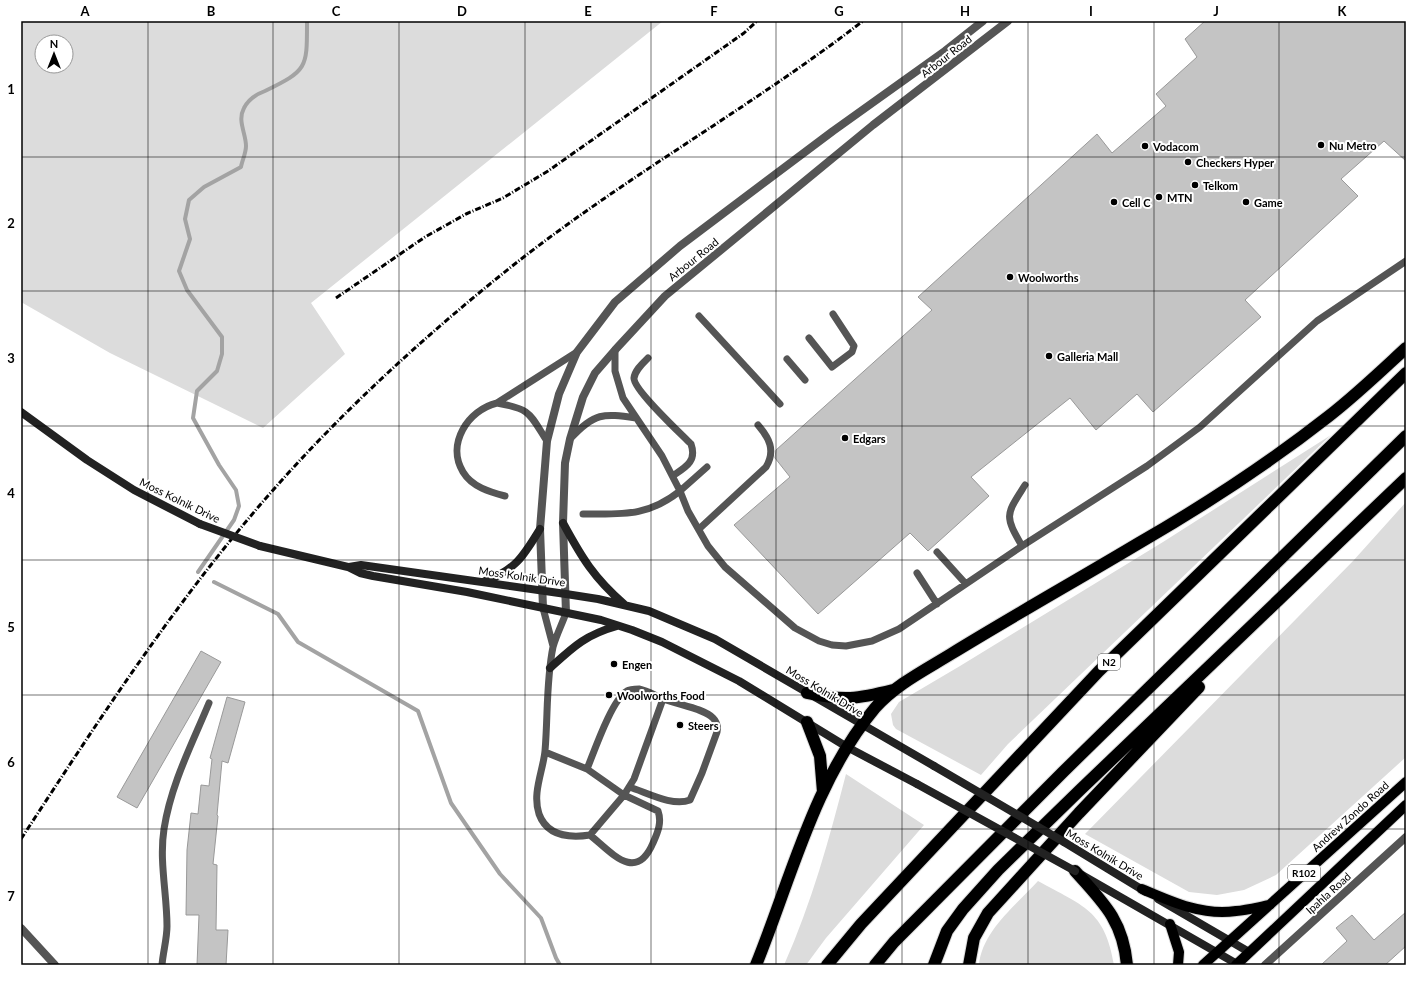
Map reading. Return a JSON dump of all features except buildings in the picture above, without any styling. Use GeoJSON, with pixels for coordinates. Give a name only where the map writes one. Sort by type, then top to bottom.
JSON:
{"type":"FeatureCollection","features":[{"type":"Feature","properties":{"kind":"highway"},"geometry":{"type":"LineString","coordinates":[[756,965],[796,858],[823,794],[847,747],[877,706],[894,690],[1003,621],[1141,542],[1259,468],[1331,415],[1406,348]]}},
{"type":"Feature","properties":{"kind":"highway","name":"N2"},"geometry":{"type":"LineString","coordinates":[[827,965],[861,924],[1099,671],[1406,373]]}},
{"type":"Feature","properties":{"kind":"highway"},"geometry":{"type":"LineString","coordinates":[[875,965],[894,942],[1058,778],[1406,436]]}},
{"type":"Feature","properties":{"kind":"highway"},"geometry":{"type":"LineString","coordinates":[[934,965],[947,931],[998,870],[1080,790],[1285,596],[1406,478]]}},
{"type":"Feature","properties":{"kind":"highway"},"geometry":{"type":"LineString","coordinates":[[969,965],[974,938],[988,913],[1079,813],[1285,596]]}},
{"type":"Feature","properties":{"kind":"highway"},"geometry":{"type":"LineString","coordinates":[[808,694],[830,698],[860,699],[894,690]]}},
{"type":"Feature","properties":{"kind":"highway"},"geometry":{"type":"LineString","coordinates":[[806,722],[820,756],[823,794]]}},
{"type":"Feature","properties":{"kind":"highway"},"geometry":{"type":"LineString","coordinates":[[1075,871],[1092,884],[1113,916],[1121,932],[1126,949],[1127,965]]}},
{"type":"Feature","properties":{"kind":"main road","name":"Moss Kolnik Drive"},"geometry":{"type":"LineString","coordinates":[[21,412],[87,460],[134,490],[200,524],[260,546],[348,567],[360,573],[373,576],[467,592],[566,613],[617,626],[662,642],[739,681],[847,747],[1075,871]]}},
{"type":"Feature","properties":{"kind":"main road"},"geometry":{"type":"LineString","coordinates":[[563,523],[589,569],[626,606]]}},
{"type":"Feature","properties":{"kind":"main road"},"geometry":{"type":"LineString","coordinates":[[484,581],[500,575],[515,565],[540,529]]}},
{"type":"Feature","properties":{"kind":"main road","name":"Moss Kolnik Drive"},"geometry":{"type":"LineString","coordinates":[[348,567],[361,566],[484,581],[566,594],[649,611],[715,639],[1249,952]]}},
{"type":"Feature","properties":{"kind":"main road"},"geometry":{"type":"LineString","coordinates":[[550,668],[586,637],[598,631],[617,626]]}},
{"type":"Feature","properties":{"kind":"main road","name":"Andrew Zondo Road"},"geometry":{"type":"LineString","coordinates":[[1203,965],[1406,782]]}},
{"type":"Feature","properties":{"kind":"main road","name":"R102"},"geometry":{"type":"LineString","coordinates":[[1237,965],[1406,805]]}},
{"type":"Feature","properties":{"kind":"main road"},"geometry":{"type":"LineString","coordinates":[[1092,884],[1170,924],[1237,965]]}},
{"type":"Feature","properties":{"kind":"main road"},"geometry":{"type":"LineString","coordinates":[[1142,889],[1185,907],[1212,911],[1236,911],[1270,905]]}},
{"type":"Feature","properties":{"kind":"main road"},"geometry":{"type":"LineString","coordinates":[[1170,924],[1179,952],[1178,965]]}},
{"type":"Feature","properties":{"kind":"street","name":"Arbour Road"},"geometry":{"type":"LineString","coordinates":[[543,608],[540,529],[547,441],[559,394],[577,352],[615,302],[680,246],[833,131],[946,51],[983,21]]}},
{"type":"Feature","properties":{"kind":"street","name":"Arbour Road"},"geometry":{"type":"LineString","coordinates":[[566,613],[563,523],[565,463],[570,439],[583,397],[595,373],[665,296],[873,125],[1008,21]]}},
{"type":"Feature","properties":{"kind":"street"},"geometry":{"type":"LineString","coordinates":[[946,51],[954,64]]}},
{"type":"Feature","properties":{"kind":"street","name":"Ipahla Road"},"geometry":{"type":"LineString","coordinates":[[1265,965],[1406,838]]}},
{"type":"Feature","properties":{"kind":"street"},"geometry":{"type":"LineString","coordinates":[[21,928],[55,965]]}},
{"type":"Feature","properties":{"kind":"lane"},"geometry":{"type":"LineString","coordinates":[[615,350],[615,371],[623,398],[674,475],[688,511],[708,546],[725,567],[795,628],[819,641],[832,645],[846,646],[872,641],[900,629],[1022,546],[1147,466],[1200,427],[1317,321],[1406,261]]}},
{"type":"Feature","properties":{"kind":"lane"},"geometry":{"type":"LineString","coordinates":[[809,338],[832,368],[852,352],[854,346],[833,314]]}},
{"type":"Feature","properties":{"kind":"lane"},"geometry":{"type":"LineString","coordinates":[[699,316],[780,404]]}},
{"type":"Feature","properties":{"kind":"lane"},"geometry":{"type":"LineString","coordinates":[[505,496],[483,490],[464,473],[459,464],[457,450],[463,428],[476,412],[486,405],[497,403],[577,352]]}},
{"type":"Feature","properties":{"kind":"lane"},"geometry":{"type":"LineString","coordinates":[[648,358],[638,369],[634,377],[634,382],[640,392],[691,444],[693,450],[693,456],[690,464],[674,475]]}},
{"type":"Feature","properties":{"kind":"lane"},"geometry":{"type":"LineString","coordinates":[[787,358],[805,380]]}},
{"type":"Feature","properties":{"kind":"lane"},"geometry":{"type":"LineString","coordinates":[[497,403],[524,409],[530,415],[547,441]]}},
{"type":"Feature","properties":{"kind":"lane"},"geometry":{"type":"LineString","coordinates":[[570,439],[584,423],[604,415],[636,418]]}},
{"type":"Feature","properties":{"kind":"lane"},"geometry":{"type":"LineString","coordinates":[[699,529],[766,467],[770,458],[770,439],[758,425]]}},
{"type":"Feature","properties":{"kind":"lane"},"geometry":{"type":"LineString","coordinates":[[583,514],[629,514],[645,511],[670,499],[707,467]]}},
{"type":"Feature","properties":{"kind":"lane"},"geometry":{"type":"LineString","coordinates":[[1022,546],[1008,519],[1012,506],[1025,485]]}},
{"type":"Feature","properties":{"kind":"lane"},"geometry":{"type":"LineString","coordinates":[[937,552],[966,584]]}},
{"type":"Feature","properties":{"kind":"lane"},"geometry":{"type":"LineString","coordinates":[[917,573],[937,604]]}},
{"type":"Feature","properties":{"kind":"lane"},"geometry":{"type":"LineString","coordinates":[[543,608],[553,646]]}},
{"type":"Feature","properties":{"kind":"lane"},"geometry":{"type":"LineString","coordinates":[[566,613],[553,646],[550,668],[545,752],[536,796],[539,814],[546,824],[558,835],[574,838],[590,835],[624,795],[634,779],[663,699]]}},
{"type":"Feature","properties":{"kind":"lane"},"geometry":{"type":"LineString","coordinates":[[587,769],[611,713],[620,698],[628,690],[636,689],[649,692],[663,699],[704,713],[716,722],[717,732],[694,794],[690,800],[683,802],[674,801],[629,787]]}},
{"type":"Feature","properties":{"kind":"lane"},"geometry":{"type":"LineString","coordinates":[[162,965],[167,926],[163,853],[164,831],[177,778],[209,703]]}},
{"type":"Feature","properties":{"kind":"lane"},"geometry":{"type":"LineString","coordinates":[[545,752],[587,769],[624,795],[658,811],[661,820],[653,844],[643,860],[634,864],[624,862],[590,835]]}},
{"type":"Feature","properties":{"kind":"shaded area"},"geometry":{"type":"Polygon","coordinates":[[[21,21],[663,21],[311,303],[345,354],[263,428],[110,353],[21,302],[21,21]]]}},
{"type":"Feature","properties":{"kind":"shaded area"},"geometry":{"type":"Polygon","coordinates":[[[1331,435],[1008,744],[981,775],[896,729],[893,725],[891,714],[899,702],[1163,542],[1331,435]]]}},
{"type":"Feature","properties":{"kind":"shaded area"},"geometry":{"type":"Polygon","coordinates":[[[1406,502],[1406,757],[1276,875],[1244,890],[1217,895],[1189,892],[1085,834],[1353,561],[1406,502]]]}},
{"type":"Feature","properties":{"kind":"shaded area"},"geometry":{"type":"Polygon","coordinates":[[[846,774],[924,825],[826,938],[806,965],[784,965],[803,918],[819,871],[846,774]]]}},
{"type":"Feature","properties":{"kind":"shaded area"},"geometry":{"type":"Polygon","coordinates":[[[1038,881],[1068,897],[1090,912],[1105,932],[1114,965],[979,965],[981,953],[993,930],[1010,909],[1038,881]]]}},
{"type":"Feature","properties":{"kind":"waterway"},"geometry":{"type":"LineString","coordinates":[[198,572],[234,520],[239,506],[236,490],[219,465],[193,418],[197,391],[217,371],[222,354],[222,337],[187,290],[179,271],[190,239],[185,219],[189,200],[204,187],[241,167],[246,146],[241,118],[244,108],[253,98],[290,78],[302,66],[305,58],[307,21]]}},
{"type":"Feature","properties":{"kind":"waterway"},"geometry":{"type":"LineString","coordinates":[[214,582],[278,614],[298,642],[418,711],[451,803],[500,874],[541,918],[560,965]]}},
{"type":"Feature","properties":{"kind":"railway"},"geometry":{"type":"LineString","coordinates":[[336,298],[425,237],[466,214],[503,198],[548,171],[744,33],[757,21]]}},
{"type":"Feature","properties":{"kind":"railway"},"geometry":{"type":"LineString","coordinates":[[21,839],[130,675],[188,595],[249,518],[309,451],[341,418],[441,325],[511,267],[554,234],[597,203],[776,84],[863,21]]}},
{"type":"Feature","properties":{"kind":"place","name":"Nu Metro"},"geometry":{"type":"Point","coordinates":[1321,145]}},
{"type":"Feature","properties":{"kind":"place","name":"Vodacom"},"geometry":{"type":"Point","coordinates":[1145,146]}},
{"type":"Feature","properties":{"kind":"place","name":"Checkers Hyper"},"geometry":{"type":"Point","coordinates":[1188,162]}},
{"type":"Feature","properties":{"kind":"place","name":"Telkom"},"geometry":{"type":"Point","coordinates":[1195,185]}},
{"type":"Feature","properties":{"kind":"place","name":"MTN"},"geometry":{"type":"Point","coordinates":[1159,197]}},
{"type":"Feature","properties":{"kind":"place","name":"Cell C"},"geometry":{"type":"Point","coordinates":[1114,202]}},
{"type":"Feature","properties":{"kind":"place","name":"Game"},"geometry":{"type":"Point","coordinates":[1246,202]}},
{"type":"Feature","properties":{"kind":"place","name":"Woolworths"},"geometry":{"type":"Point","coordinates":[1010,277]}},
{"type":"Feature","properties":{"kind":"place","name":"Galleria Mall"},"geometry":{"type":"Point","coordinates":[1049,356]}},
{"type":"Feature","properties":{"kind":"place","name":"Edgars"},"geometry":{"type":"Point","coordinates":[845,438]}},
{"type":"Feature","properties":{"kind":"place","name":"Engen"},"geometry":{"type":"Point","coordinates":[614,664]}},
{"type":"Feature","properties":{"kind":"place","name":"Woolworths Food"},"geometry":{"type":"Point","coordinates":[609,695]}},
{"type":"Feature","properties":{"kind":"place","name":"Steers"},"geometry":{"type":"Point","coordinates":[680,725]}}]}
